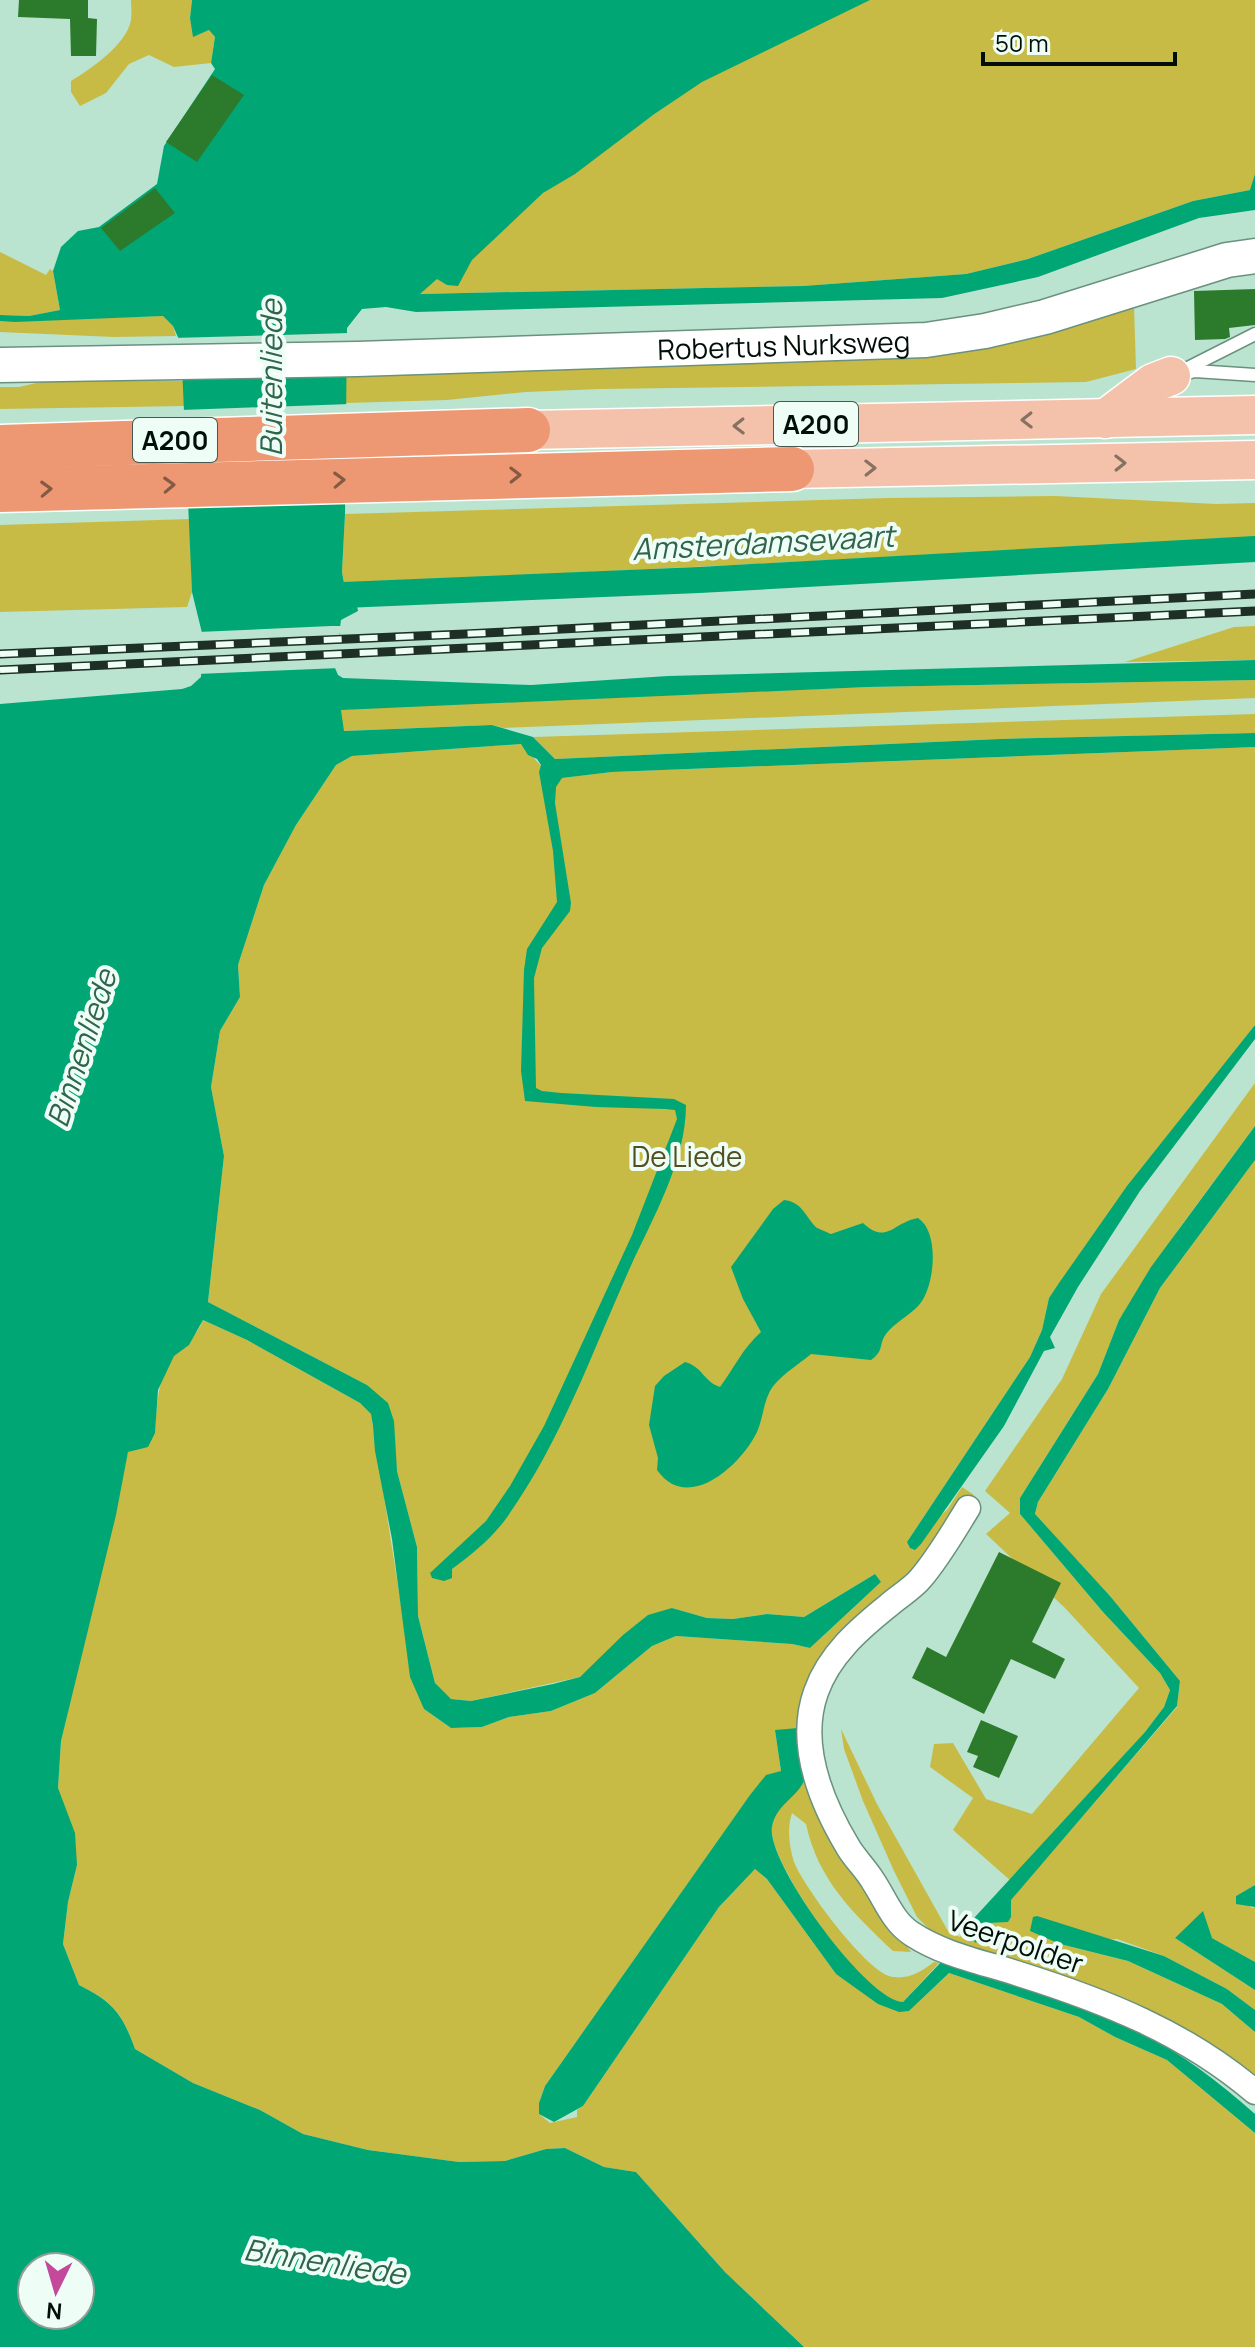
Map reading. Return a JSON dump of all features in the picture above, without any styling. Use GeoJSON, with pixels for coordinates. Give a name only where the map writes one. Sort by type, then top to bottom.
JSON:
{"type":"FeatureCollection","features":[{"type":"Feature","properties":{"kind":"highway","name":"A200"},"geometry":{"type":"LineString","coordinates":[[0,447],[262,436],[528,430]]}},
{"type":"Feature","properties":{"kind":"highway","name":"A200"},"geometry":{"type":"LineString","coordinates":[[0,490],[792,469]]}},
{"type":"Feature","properties":{"kind":"main road","name":"Robertus Nurksweg"},"geometry":{"type":"LineString","coordinates":[[0,365],[357,359],[926,340],[1045,317],[1227,260],[1255,256]]}},
{"type":"Feature","properties":{"kind":"main road"},"geometry":{"type":"LineString","coordinates":[[1105,419],[1153,383],[1171,376]]}},
{"type":"Feature","properties":{"kind":"main road","name":"A200"},"geometry":{"type":"LineString","coordinates":[[528,430],[1255,415]]}},
{"type":"Feature","properties":{"kind":"main road","name":"A200"},"geometry":{"type":"LineString","coordinates":[[792,469],[1255,460]]}},
{"type":"Feature","properties":{"kind":"street","name":"Veerpolder"},"geometry":{"type":"LineString","coordinates":[[968,1508],[920,1580],[839,1651],[826,1672],[816,1692],[810,1719],[809,1745],[820,1795],[849,1849],[873,1880],[888,1908],[908,1931],[935,1948],[1122,2010],[1197,2048],[1255,2092]]}},
{"type":"Feature","properties":{"kind":"lane"},"geometry":{"type":"LineString","coordinates":[[1171,376],[1255,334]]}},
{"type":"Feature","properties":{"kind":"lane"},"geometry":{"type":"LineString","coordinates":[[1171,376],[1195,371],[1255,375]]}},
{"type":"Feature","properties":{"kind":"green space"},"geometry":{"type":"Polygon","coordinates":[[[131,0],[192,0],[190,18],[194,36],[209,30],[215,37],[211,63],[174,67],[149,55],[129,64],[106,93],[80,106],[71,92],[71,81],[98,63],[123,38],[131,20],[131,0]]]}},
{"type":"Feature","properties":{"kind":"green space"},"geometry":{"type":"Polygon","coordinates":[[[853,0],[1255,0],[1255,183],[1250,190],[1193,201],[1028,259],[966,274],[803,286],[418,294],[543,193],[702,81],[853,0]]]}},
{"type":"Feature","properties":{"kind":"green space"},"geometry":{"type":"Polygon","coordinates":[[[0,252],[46,275],[50,269],[53,271],[60,310],[29,316],[0,315],[0,252]]]}},
{"type":"Feature","properties":{"kind":"green space"},"geometry":{"type":"Polygon","coordinates":[[[1134,306],[1136,369],[1086,382],[600,389],[447,400],[346,403],[346,373],[827,358],[862,360],[943,353],[1026,340],[1134,306]]]}},
{"type":"Feature","properties":{"kind":"green space"},"geometry":{"type":"Polygon","coordinates":[[[163,316],[173,326],[176,336],[114,337],[0,332],[0,321],[163,316]]]}},
{"type":"Feature","properties":{"kind":"green space"},"geometry":{"type":"Polygon","coordinates":[[[49,380],[184,381],[185,406],[0,409],[0,387],[19,387],[49,380]]]}},
{"type":"Feature","properties":{"kind":"green space"},"geometry":{"type":"Polygon","coordinates":[[[1055,496],[1255,503],[1255,539],[349,584],[344,582],[342,572],[345,514],[1055,496]]]}},
{"type":"Feature","properties":{"kind":"green space"},"geometry":{"type":"Polygon","coordinates":[[[190,519],[192,592],[187,607],[0,612],[0,525],[190,519]]]}},
{"type":"Feature","properties":{"kind":"green space"},"geometry":{"type":"Polygon","coordinates":[[[1255,626],[1255,660],[1125,662],[1234,627],[1255,626]]]}},
{"type":"Feature","properties":{"kind":"green space"},"geometry":{"type":"Polygon","coordinates":[[[1255,680],[1255,698],[504,728],[492,725],[343,731],[340,710],[868,687],[1255,680]]]}},
{"type":"Feature","properties":{"kind":"green space"},"geometry":{"type":"Polygon","coordinates":[[[1255,714],[1255,733],[1000,739],[555,759],[533,737],[1255,714]]]}},
{"type":"Feature","properties":{"kind":"green space","name":"De Liede"},"geometry":{"type":"Polygon","coordinates":[[[521,744],[542,767],[562,778],[612,772],[1255,747],[1255,1025],[1049,1298],[1042,1330],[1030,1357],[907,1542],[947,1510],[962,1487],[974,1495],[939,1543],[816,1673],[822,1783],[889,1919],[911,1952],[893,1951],[851,1909],[819,1862],[806,1824],[792,1813],[789,1837],[794,1862],[809,1889],[850,1943],[878,1970],[889,1976],[901,1977],[919,1972],[934,1962],[939,1963],[903,2002],[887,1996],[867,1980],[824,1930],[776,1850],[772,1826],[776,1814],[796,1791],[775,1730],[781,1771],[750,1796],[545,2086],[539,2114],[550,2123],[577,2117],[577,2110],[583,2106],[719,1907],[755,1869],[767,1879],[836,1974],[909,2011],[949,1973],[1079,2017],[1167,2060],[1255,2133],[1255,2347],[804,2347],[725,2272],[636,2172],[604,2167],[565,2148],[546,2149],[505,2161],[459,2162],[368,2150],[303,2134],[260,2110],[193,2083],[135,2049],[121,2017],[109,2003],[79,1985],[63,1944],[68,1902],[77,1865],[58,1788],[61,1741],[128,1452],[155,1433],[159,1392],[165,1372],[175,1354],[194,1335],[203,1320],[247,1340],[360,1403],[371,1414],[401,1605],[424,1709],[451,1728],[482,1727],[509,1717],[551,1711],[595,1693],[652,1646],[676,1636],[810,1648],[880,1583],[875,1574],[804,1617],[767,1614],[733,1619],[707,1618],[672,1608],[610,1650],[580,1677],[471,1701],[451,1699],[435,1683],[418,1616],[417,1547],[397,1471],[367,1385],[208,1302],[224,1156],[211,1087],[220,1031],[240,997],[238,965],[264,885],[296,825],[336,765],[352,756],[521,744]]]}},
{"type":"Feature","properties":{"kind":"green space"},"geometry":{"type":"Polygon","coordinates":[[[1255,1083],[1255,1126],[1178,1230],[1119,1320],[1098,1374],[1020,1498],[1020,1514],[1103,1612],[1160,1673],[1170,1690],[1164,1707],[1145,1732],[1011,1881],[953,1830],[973,1798],[930,1767],[934,1744],[953,1743],[986,1799],[1032,1814],[1139,1688],[1065,1608],[986,1534],[1010,1513],[985,1491],[1062,1379],[1101,1294],[1255,1083]]]}},
{"type":"Feature","properties":{"kind":"green space"},"geometry":{"type":"Polygon","coordinates":[[[1255,1160],[1255,1885],[1236,1896],[1255,1907],[1255,1962],[1212,1938],[1175,1938],[1255,1990],[1255,2010],[1227,1989],[1164,1956],[1117,1939],[1060,1944],[1128,1961],[1222,2004],[1255,2032],[1255,2085],[933,1933],[917,1917],[894,1871],[863,1801],[844,1749],[841,1729],[877,1804],[948,1931],[960,1937],[963,1930],[976,1942],[987,1922],[1011,1917],[1010,1900],[1177,1707],[1180,1681],[1110,1596],[1035,1515],[1038,1502],[1108,1389],[1160,1288],[1255,1160]]]}},
{"type":"Feature","properties":{"kind":"water"},"geometry":{"type":"Polygon","coordinates":[[[192,0],[870,0],[702,82],[575,174],[543,193],[472,260],[458,286],[447,285],[437,279],[420,294],[803,286],[966,274],[1028,259],[1193,201],[1250,190],[1255,174],[1255,210],[1199,218],[1038,277],[942,298],[416,312],[386,307],[362,309],[347,328],[342,572],[344,583],[353,584],[358,611],[341,620],[335,668],[343,678],[531,685],[668,676],[1255,660],[1255,680],[868,687],[341,710],[344,731],[492,725],[533,737],[555,759],[1000,739],[1255,733],[1255,747],[612,772],[562,778],[556,787],[555,803],[571,903],[570,911],[542,948],[534,978],[536,1088],[561,1093],[674,1099],[686,1105],[684,1126],[666,1190],[542,1461],[499,1527],[452,1569],[452,1578],[444,1581],[432,1578],[430,1573],[486,1521],[544,1426],[632,1235],[677,1119],[675,1110],[525,1101],[521,1071],[527,949],[557,902],[553,851],[539,772],[541,765],[537,759],[528,755],[521,744],[352,756],[336,765],[296,825],[264,885],[238,965],[240,997],[220,1031],[211,1087],[224,1156],[208,1302],[367,1385],[388,1403],[394,1421],[397,1471],[417,1547],[418,1616],[435,1683],[451,1699],[471,1701],[580,1677],[648,1615],[672,1608],[707,1618],[733,1619],[767,1614],[804,1617],[875,1574],[881,1582],[810,1648],[676,1636],[652,1646],[595,1693],[551,1711],[509,1717],[482,1727],[451,1728],[424,1709],[410,1677],[392,1539],[371,1414],[360,1403],[247,1340],[203,1320],[189,1345],[174,1356],[158,1390],[155,1433],[148,1447],[128,1452],[116,1515],[61,1741],[58,1788],[75,1833],[77,1865],[68,1902],[63,1944],[79,1985],[115,2010],[126,2026],[135,2049],[193,2083],[260,2110],[303,2134],[368,2150],[459,2162],[505,2161],[546,2149],[565,2148],[604,2167],[636,2172],[725,2272],[804,2347],[0,2347],[0,704],[191,686],[201,677],[202,633],[192,592],[181,344],[173,326],[163,316],[15,322],[0,321],[0,315],[29,316],[60,310],[53,271],[61,247],[78,231],[99,227],[157,184],[164,146],[215,69],[211,63],[215,37],[209,30],[193,37],[190,18],[192,0]]]}},
{"type":"Feature","properties":{"kind":"water"},"geometry":{"type":"Polygon","coordinates":[[[1255,1025],[1255,1039],[1140,1191],[1078,1287],[1050,1337],[1055,1348],[1044,1351],[1004,1426],[921,1544],[915,1550],[910,1548],[907,1542],[1030,1357],[1042,1330],[1049,1298],[1127,1186],[1255,1025]]]}},
{"type":"Feature","properties":{"kind":"water"},"geometry":{"type":"Polygon","coordinates":[[[1255,1126],[1255,1160],[1160,1288],[1108,1389],[1038,1502],[1035,1514],[1110,1596],[1180,1681],[1177,1706],[1011,1900],[1008,1922],[988,1923],[976,1943],[963,1930],[1145,1732],[1164,1707],[1170,1690],[1160,1673],[1103,1612],[1020,1514],[1020,1498],[1098,1374],[1119,1320],[1151,1267],[1255,1126]]]}},
{"type":"Feature","properties":{"kind":"water"},"geometry":{"type":"Polygon","coordinates":[[[784,1200],[795,1204],[817,1228],[831,1234],[863,1223],[878,1232],[890,1231],[918,1218],[930,1235],[932,1247],[929,1286],[919,1305],[889,1330],[878,1353],[871,1360],[811,1354],[783,1376],[770,1391],[759,1427],[739,1458],[713,1480],[698,1486],[683,1487],[670,1482],[657,1470],[658,1458],[649,1425],[655,1386],[685,1362],[720,1387],[761,1332],[743,1299],[731,1267],[773,1209],[784,1200]]]}},
{"type":"Feature","properties":{"kind":"water"},"geometry":{"type":"Polygon","coordinates":[[[798,1728],[805,1777],[803,1784],[774,1819],[774,1845],[801,1897],[866,1979],[887,1996],[903,2002],[944,1959],[1084,2006],[1146,2035],[1211,2077],[1255,2114],[1255,2133],[1167,2060],[1079,2017],[949,1973],[909,2011],[899,2012],[878,2004],[836,1974],[767,1879],[755,1869],[719,1907],[583,2106],[554,2122],[539,2114],[545,2086],[750,1795],[766,1775],[781,1771],[775,1730],[798,1728]]]}},
{"type":"Feature","properties":{"kind":"water"},"geometry":{"type":"Polygon","coordinates":[[[1255,1885],[1255,1907],[1236,1904],[1236,1896],[1255,1885]]]}},
{"type":"Feature","properties":{"kind":"water"},"geometry":{"type":"Polygon","coordinates":[[[1203,1911],[1212,1938],[1255,1962],[1255,1990],[1175,1938],[1203,1911]]]}},
{"type":"Feature","properties":{"kind":"water"},"geometry":{"type":"Polygon","coordinates":[[[1033,1917],[1164,1956],[1227,1989],[1255,2010],[1255,2032],[1222,2004],[1128,1961],[1060,1944],[1030,1931],[1033,1917]]]}},
{"type":"Feature","properties":{"kind":"pier"},"geometry":{"type":"Polygon","coordinates":[[[350,333],[350,373],[179,378],[177,345],[172,338],[350,333]]]}},
{"type":"Feature","properties":{"kind":"pier"},"geometry":{"type":"Polygon","coordinates":[[[350,404],[350,454],[183,460],[181,410],[350,404]]]}},
{"type":"Feature","properties":{"kind":"pier"},"geometry":{"type":"Polygon","coordinates":[[[343,626],[343,632],[339,633],[340,668],[197,674],[198,632],[343,626]]]}},
{"type":"Feature","properties":{"kind":"building"},"geometry":{"type":"Polygon","coordinates":[[[19,0],[88,0],[88,18],[97,19],[96,56],[71,56],[70,19],[18,17],[19,0]]]}},
{"type":"Feature","properties":{"kind":"building"},"geometry":{"type":"Polygon","coordinates":[[[212,75],[244,95],[197,162],[166,142],[212,75]]]}},
{"type":"Feature","properties":{"kind":"building"},"geometry":{"type":"Polygon","coordinates":[[[155,188],[175,213],[120,251],[101,228],[155,188]]]}},
{"type":"Feature","properties":{"kind":"building"},"geometry":{"type":"Polygon","coordinates":[[[1255,289],[1255,325],[1229,328],[1230,337],[1225,339],[1195,340],[1194,291],[1255,289]]]}},
{"type":"Feature","properties":{"kind":"building"},"geometry":{"type":"Polygon","coordinates":[[[999,1552],[1061,1583],[1032,1642],[1065,1659],[1055,1679],[1011,1659],[984,1714],[912,1678],[927,1647],[946,1657],[999,1552]]]}},
{"type":"Feature","properties":{"kind":"building"},"geometry":{"type":"Polygon","coordinates":[[[981,1720],[1018,1736],[999,1778],[973,1767],[978,1756],[967,1752],[981,1720]]]}},
{"type":"Feature","properties":{"kind":"waterway","name":"Amsterdamsevaart"},"geometry":{"type":"LineString","coordinates":[[320,596],[699,580],[1255,549]]}},
{"type":"Feature","properties":{"kind":"railway"},"geometry":{"type":"LineString","coordinates":[[0,654],[1255,594]]}},
{"type":"Feature","properties":{"kind":"railway"},"geometry":{"type":"LineString","coordinates":[[0,670],[1255,611]]}},
{"type":"Feature","properties":{"kind":"water label","name":"Buitenliede"},"geometry":{"type":"Point","coordinates":[270,378]}},
{"type":"Feature","properties":{"kind":"water label","name":"Binnenliede"},"geometry":{"type":"Point","coordinates":[81,1048]}},
{"type":"Feature","properties":{"kind":"water label","name":"Binnenliede"},"geometry":{"type":"Point","coordinates":[325,2261]}}]}
